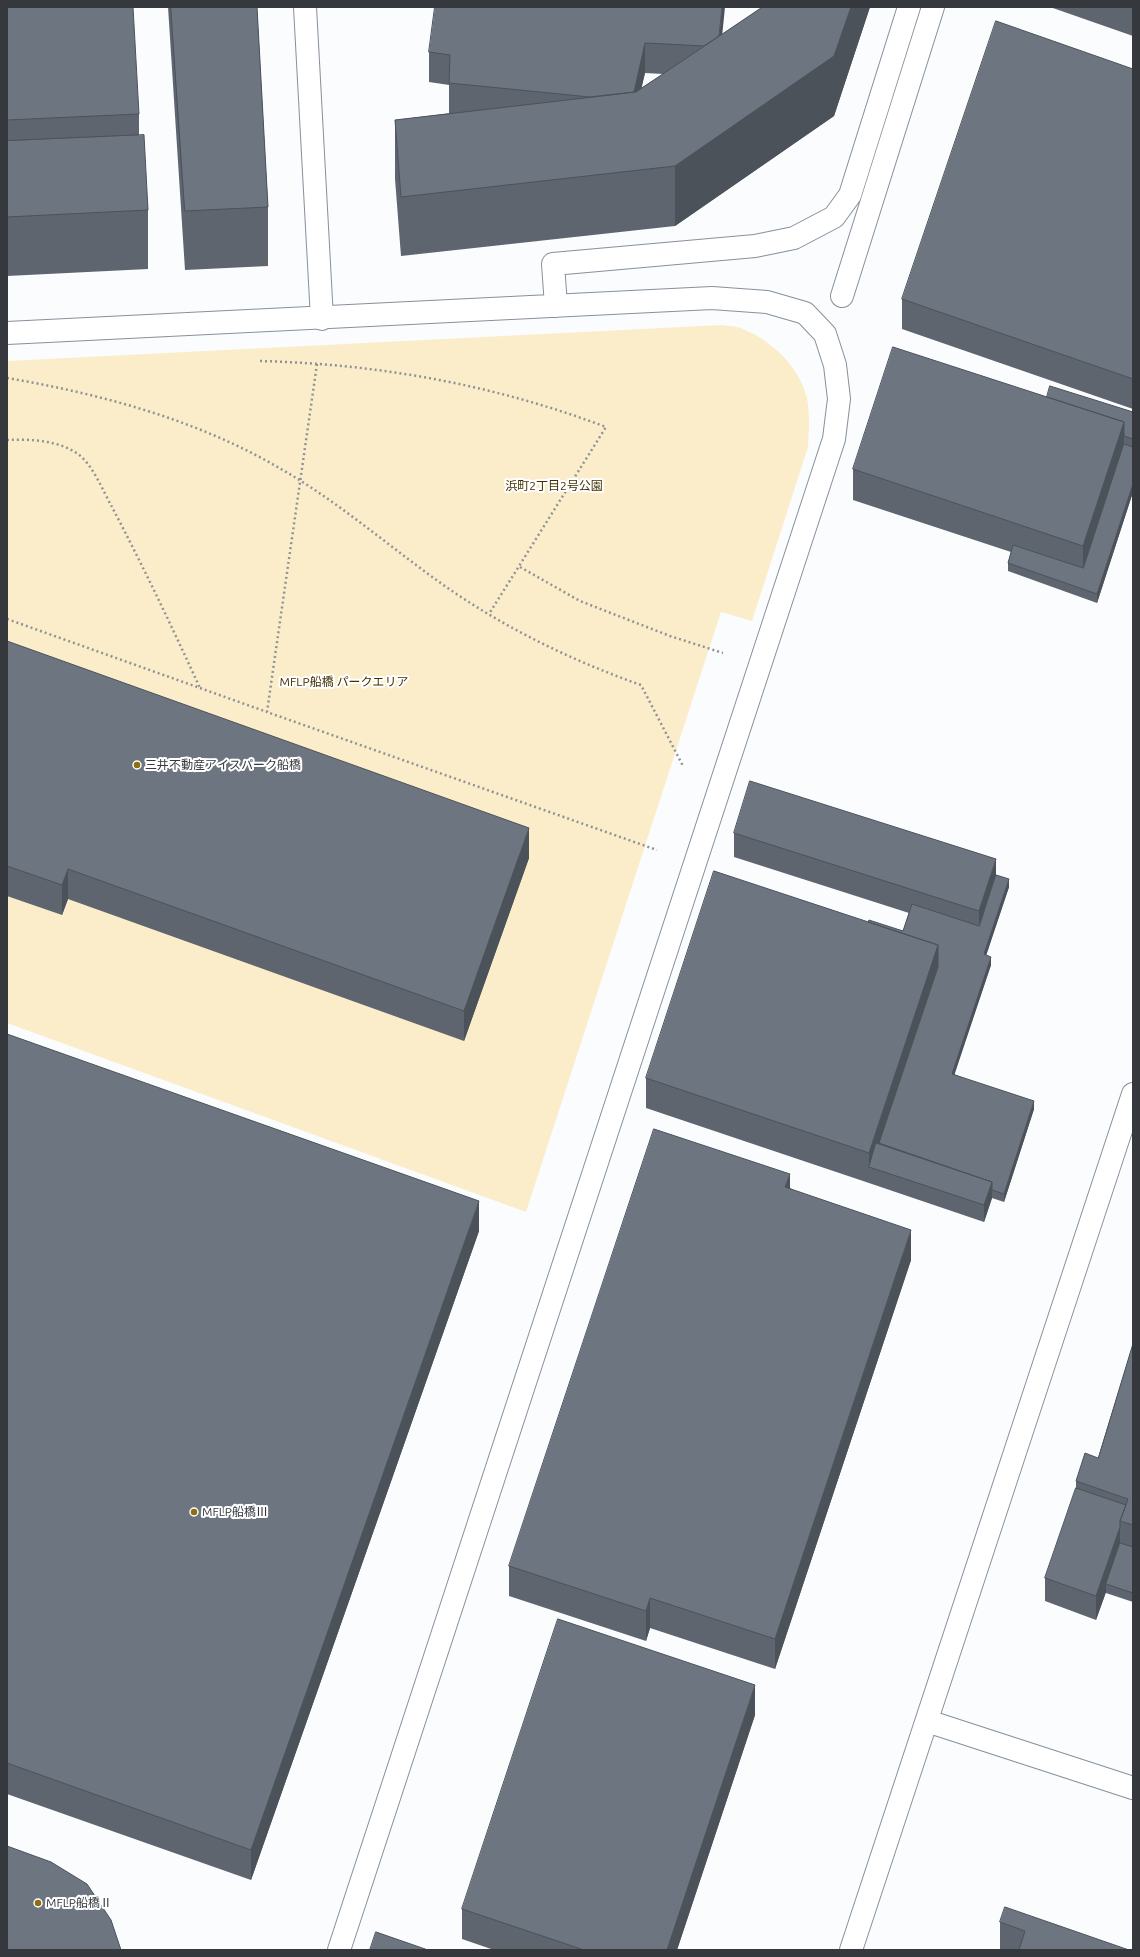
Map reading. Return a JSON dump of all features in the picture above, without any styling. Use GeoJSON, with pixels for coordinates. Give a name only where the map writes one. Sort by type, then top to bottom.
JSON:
{"type":"FeatureCollection","features":[{"type":"Feature","properties":{"kind":"street"},"geometry":{"type":"LineString","coordinates":[[305,7],[322,319]]}},
{"type":"Feature","properties":{"kind":"street"},"geometry":{"type":"LineString","coordinates":[[556,306],[553,264],[755,246],[794,238],[834,217],[850,195],[909,7]]}},
{"type":"Feature","properties":{"kind":"street"},"geometry":{"type":"LineString","coordinates":[[842,296],[933,7]]}},
{"type":"Feature","properties":{"kind":"street"},"geometry":{"type":"LineString","coordinates":[[7,333],[322,319],[712,298],[767,302],[804,312],[825,334],[835,364],[839,399],[834,439],[339,1950]]}},
{"type":"Feature","properties":{"kind":"street"},"geometry":{"type":"LineString","coordinates":[[851,1950],[1133,1094]]}},
{"type":"Feature","properties":{"kind":"street"},"geometry":{"type":"LineString","coordinates":[[927,1721],[1133,1788]]}},
{"type":"Feature","properties":{"kind":"path"},"geometry":{"type":"LineString","coordinates":[[260,360],[407,373],[448,381],[518,398],[606,427],[520,567],[489,614]]}},
{"type":"Feature","properties":{"kind":"path"},"geometry":{"type":"LineString","coordinates":[[267,712],[316,364]]}},
{"type":"Feature","properties":{"kind":"path"},"geometry":{"type":"LineString","coordinates":[[7,378],[116,402],[152,413],[235,445],[299,480],[358,520],[455,593],[489,614],[556,651],[641,685],[683,766]]}},
{"type":"Feature","properties":{"kind":"path"},"geometry":{"type":"LineString","coordinates":[[7,440],[38,441],[57,445],[78,454],[93,472],[125,533],[200,688]]}},
{"type":"Feature","properties":{"kind":"path"},"geometry":{"type":"LineString","coordinates":[[520,567],[587,604],[670,636],[723,653]]}},
{"type":"Feature","properties":{"kind":"path"},"geometry":{"type":"LineString","coordinates":[[7,618],[657,850]]}},
{"type":"Feature","properties":{"kind":"green space","name":"MFLP船橋 パークエリア"},"geometry":{"type":"Polygon","coordinates":[[[722,325],[738,327],[754,334],[774,348],[791,365],[798,375],[807,398],[809,417],[808,447],[752,621],[721,612],[526,1212],[7,1023],[7,361],[722,325]]]}},
{"type":"Feature","properties":{"kind":"building"},"geometry":{"type":"Polygon","coordinates":[[[7,7],[133,7],[139,114],[7,120],[7,7]]]}},
{"type":"Feature","properties":{"kind":"building"},"geometry":{"type":"Polygon","coordinates":[[[171,7],[257,7],[268,207],[185,211],[171,7]]]}},
{"type":"Feature","properties":{"kind":"building"},"geometry":{"type":"Polygon","coordinates":[[[435,7],[722,7],[719,36],[704,46],[645,43],[634,92],[590,97],[449,83],[450,55],[429,52],[435,7]]]}},
{"type":"Feature","properties":{"kind":"building"},"geometry":{"type":"Polygon","coordinates":[[[762,7],[851,7],[834,56],[675,166],[401,197],[395,120],[636,92],[762,7]]]}},
{"type":"Feature","properties":{"kind":"building"},"geometry":{"type":"Polygon","coordinates":[[[996,21],[1133,69],[1133,379],[902,299],[996,21]]]}},
{"type":"Feature","properties":{"kind":"building"},"geometry":{"type":"Polygon","coordinates":[[[144,135],[148,210],[7,217],[7,141],[144,135]]]}},
{"type":"Feature","properties":{"kind":"building"},"geometry":{"type":"Polygon","coordinates":[[[893,347],[1124,422],[1083,546],[853,469],[893,347]]]}},
{"type":"Feature","properties":{"kind":"building"},"geometry":{"type":"Polygon","coordinates":[[[1050,386],[1133,412],[1133,439],[1124,436],[1124,422],[1047,397],[1050,386]]]}},
{"type":"Feature","properties":{"kind":"building"},"geometry":{"type":"Polygon","coordinates":[[[1124,444],[1133,447],[1133,484],[1097,594],[1008,563],[1013,545],[1083,568],[1124,444]]]}},
{"type":"Feature","properties":{"kind":"building","name":"三井不動産アイスパーク船橋"},"geometry":{"type":"Polygon","coordinates":[[[7,641],[529,828],[464,1011],[68,869],[62,885],[7,866],[7,641]]]}},
{"type":"Feature","properties":{"kind":"building"},"geometry":{"type":"Polygon","coordinates":[[[750,781],[996,859],[979,911],[734,833],[750,781]]]}},
{"type":"Feature","properties":{"kind":"building"},"geometry":{"type":"Polygon","coordinates":[[[714,871],[938,945],[869,1153],[646,1078],[714,871]]]}},
{"type":"Feature","properties":{"kind":"building"},"geometry":{"type":"Polygon","coordinates":[[[996,875],[1009,879],[984,954],[991,957],[952,1074],[1034,1101],[1004,1194],[992,1190],[992,1182],[879,1143],[938,967],[938,945],[868,922],[869,920],[903,931],[912,904],[979,926],[996,875]]]}},
{"type":"Feature","properties":{"kind":"building","name":"MFLP船橋Ⅲ"},"geometry":{"type":"Polygon","coordinates":[[[7,1034],[479,1201],[251,1850],[7,1763],[7,1034]]]}},
{"type":"Feature","properties":{"kind":"building"},"geometry":{"type":"Polygon","coordinates":[[[654,1129],[790,1174],[785,1187],[911,1230],[775,1639],[650,1598],[646,1611],[509,1566],[654,1129]]]}},
{"type":"Feature","properties":{"kind":"building"},"geometry":{"type":"Polygon","coordinates":[[[876,1143],[992,1182],[984,1205],[869,1167],[876,1143]]]}},
{"type":"Feature","properties":{"kind":"building"},"geometry":{"type":"Polygon","coordinates":[[[1133,1344],[1133,1525],[1120,1521],[1128,1499],[1076,1481],[1085,1453],[1098,1458],[1133,1344]]]}},
{"type":"Feature","properties":{"kind":"building"},"geometry":{"type":"Polygon","coordinates":[[[1076,1488],[1126,1505],[1096,1596],[1045,1578],[1076,1488]]]}},
{"type":"Feature","properties":{"kind":"building"},"geometry":{"type":"Polygon","coordinates":[[[1120,1543],[1133,1547],[1133,1593],[1106,1584],[1120,1543]]]}},
{"type":"Feature","properties":{"kind":"building"},"geometry":{"type":"Polygon","coordinates":[[[558,1619],[755,1685],[667,1950],[584,1950],[462,1909],[558,1619]]]}},
{"type":"Feature","properties":{"kind":"building","name":"MFLP船橋Ⅱ"},"geometry":{"type":"Polygon","coordinates":[[[7,1846],[51,1862],[87,1884],[111,1920],[121,1950],[7,1950],[7,1846]]]}},
{"type":"Feature","properties":{"kind":"building"},"geometry":{"type":"Polygon","coordinates":[[[1005,1907],[1129,1950],[1019,1950],[1025,1931],[1000,1922],[1005,1907]]]}},
{"type":"Feature","properties":{"kind":"building"},"geometry":{"type":"Polygon","coordinates":[[[376,1932],[428,1950],[370,1950],[376,1932]]]}},
{"type":"Feature","properties":{"kind":"place","name":"三井不動産アイスパーク船橋"},"geometry":{"type":"Point","coordinates":[137,765]}},
{"type":"Feature","properties":{"kind":"place","name":"MFLP船橋Ⅲ"},"geometry":{"type":"Point","coordinates":[194,1512]}},
{"type":"Feature","properties":{"kind":"place","name":"MFLP船橋Ⅱ"},"geometry":{"type":"Point","coordinates":[38,1903]}},
{"type":"Feature","properties":{"kind":"park label","name":"浜町2丁目2号公園"},"geometry":{"type":"Point","coordinates":[554,486]}}]}
